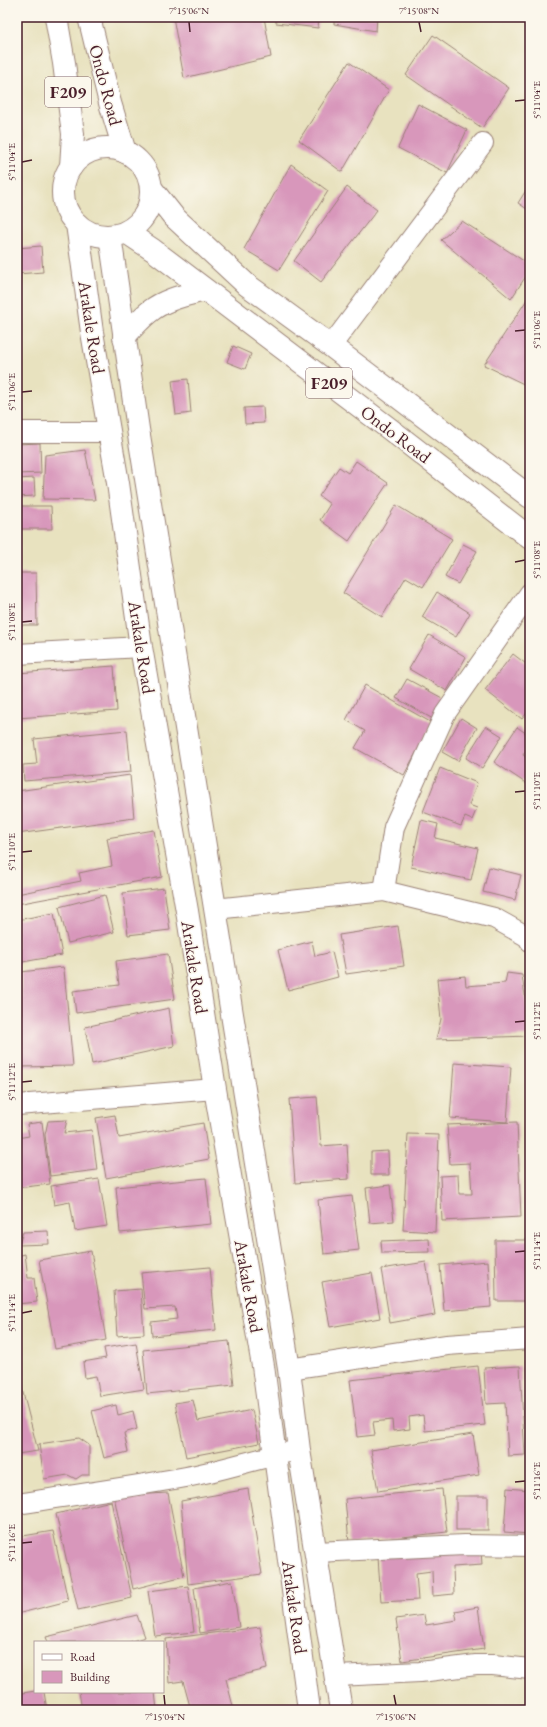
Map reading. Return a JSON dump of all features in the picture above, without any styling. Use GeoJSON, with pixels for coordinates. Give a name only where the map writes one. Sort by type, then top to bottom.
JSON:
{"type":"FeatureCollection","features":[{"type":"Feature","properties":{"kind":"main road","name":"Ondo Road"},"geometry":{"type":"LineString","coordinates":[[56,17],[64,63],[73,134],[71,167]]}},
{"type":"Feature","properties":{"kind":"main road","name":"Ondo Road"},"geometry":{"type":"LineString","coordinates":[[89,17],[110,103],[125,152]]}},
{"type":"Feature","properties":{"kind":"main road","name":"F209"},"geometry":{"type":"LineString","coordinates":[[118,234],[98,235],[86,231],[77,224],[68,212],[63,197],[64,181],[71,167],[82,156],[96,150],[111,148],[125,152],[138,161],[147,174],[151,188]]}},
{"type":"Feature","properties":{"kind":"main road","name":"Ondo Road"},"geometry":{"type":"LineString","coordinates":[[151,188],[174,217],[248,285],[530,497]]}},
{"type":"Feature","properties":{"kind":"main road"},"geometry":{"type":"LineString","coordinates":[[118,234],[137,224],[145,214],[150,202],[151,188]]}},
{"type":"Feature","properties":{"kind":"main road","name":"Arakale Road"},"geometry":{"type":"LineString","coordinates":[[77,224],[92,332],[118,483],[141,647],[263,1366],[309,1710]]}},
{"type":"Feature","properties":{"kind":"main road","name":"Ondo Road"},"geometry":{"type":"LineString","coordinates":[[118,234],[153,250],[391,430],[530,538]]}},
{"type":"Feature","properties":{"kind":"main road","name":"Arakale Road"},"geometry":{"type":"LineString","coordinates":[[118,234],[124,337],[289,1369],[299,1450],[342,1710]]}},
{"type":"Feature","properties":{"kind":"main road"},"geometry":{"type":"LineString","coordinates":[[124,337],[149,312],[161,304],[174,298],[205,290]]}},
{"type":"Feature","properties":{"kind":"street"},"geometry":{"type":"LineString","coordinates":[[331,346],[483,143]]}},
{"type":"Feature","properties":{"kind":"street"},"geometry":{"type":"LineString","coordinates":[[17,432],[109,432]]}},
{"type":"Feature","properties":{"kind":"street"},"geometry":{"type":"LineString","coordinates":[[384,891],[394,827],[445,714],[530,593]]}},
{"type":"Feature","properties":{"kind":"street"},"geometry":{"type":"LineString","coordinates":[[17,654],[141,647]]}},
{"type":"Feature","properties":{"kind":"street"},"geometry":{"type":"LineString","coordinates":[[215,908],[384,891],[494,918],[528,937],[530,941]]}},
{"type":"Feature","properties":{"kind":"street"},"geometry":{"type":"LineString","coordinates":[[17,1105],[215,1089]]}},
{"type":"Feature","properties":{"kind":"street"},"geometry":{"type":"LineString","coordinates":[[289,1369],[447,1345],[530,1339]]}},
{"type":"Feature","properties":{"kind":"street"},"geometry":{"type":"LineString","coordinates":[[17,1504],[187,1477],[251,1463],[274,1455],[299,1450]]}},
{"type":"Feature","properties":{"kind":"street"},"geometry":{"type":"LineString","coordinates":[[316,1552],[464,1546],[530,1546]]}},
{"type":"Feature","properties":{"kind":"street"},"geometry":{"type":"LineString","coordinates":[[337,1676],[420,1672],[493,1665],[530,1669]]}},
{"type":"Feature","properties":{"kind":"building"},"geometry":{"type":"Polygon","coordinates":[[[173,17],[264,17],[271,57],[184,78],[173,17]]]}},
{"type":"Feature","properties":{"kind":"building"},"geometry":{"type":"Polygon","coordinates":[[[276,17],[319,17],[318,28],[276,23],[276,17]]]}},
{"type":"Feature","properties":{"kind":"building"},"geometry":{"type":"Polygon","coordinates":[[[334,17],[377,17],[376,31],[334,24],[334,17]]]}},
{"type":"Feature","properties":{"kind":"building"},"geometry":{"type":"Polygon","coordinates":[[[433,35],[509,88],[482,128],[406,75],[433,35]]]}},
{"type":"Feature","properties":{"kind":"building"},"geometry":{"type":"Polygon","coordinates":[[[349,62],[389,90],[342,172],[299,140],[349,62]]]}},
{"type":"Feature","properties":{"kind":"building"},"geometry":{"type":"Polygon","coordinates":[[[418,104],[467,130],[447,173],[398,148],[418,104]]]}},
{"type":"Feature","properties":{"kind":"building"},"geometry":{"type":"Polygon","coordinates":[[[291,164],[328,191],[279,270],[244,249],[291,164]]]}},
{"type":"Feature","properties":{"kind":"building"},"geometry":{"type":"Polygon","coordinates":[[[530,184],[530,211],[518,203],[530,184]]]}},
{"type":"Feature","properties":{"kind":"building"},"geometry":{"type":"Polygon","coordinates":[[[347,187],[377,210],[321,282],[294,261],[347,187]]]}},
{"type":"Feature","properties":{"kind":"building"},"geometry":{"type":"Polygon","coordinates":[[[462,221],[530,265],[530,270],[511,299],[441,240],[462,221]]]}},
{"type":"Feature","properties":{"kind":"building"},"geometry":{"type":"Polygon","coordinates":[[[41,246],[43,272],[17,274],[17,248],[41,246]]]}},
{"type":"Feature","properties":{"kind":"building"},"geometry":{"type":"Polygon","coordinates":[[[530,295],[530,387],[484,365],[530,295]]]}},
{"type":"Feature","properties":{"kind":"building"},"geometry":{"type":"Polygon","coordinates":[[[233,346],[251,354],[245,369],[227,362],[233,346]]]}},
{"type":"Feature","properties":{"kind":"building"},"geometry":{"type":"Polygon","coordinates":[[[188,379],[191,413],[176,415],[172,381],[188,379]]]}},
{"type":"Feature","properties":{"kind":"building"},"geometry":{"type":"Polygon","coordinates":[[[263,407],[264,423],[245,424],[244,408],[263,407]]]}},
{"type":"Feature","properties":{"kind":"building"},"geometry":{"type":"Polygon","coordinates":[[[40,443],[41,473],[17,474],[17,444],[40,443]]]}},
{"type":"Feature","properties":{"kind":"building"},"geometry":{"type":"Polygon","coordinates":[[[85,450],[95,500],[43,499],[45,455],[85,450]]]}},
{"type":"Feature","properties":{"kind":"building"},"geometry":{"type":"Polygon","coordinates":[[[356,461],[388,483],[349,541],[320,520],[330,504],[319,496],[339,467],[348,473],[356,461]]]}},
{"type":"Feature","properties":{"kind":"building"},"geometry":{"type":"Polygon","coordinates":[[[34,478],[35,496],[17,497],[17,479],[34,478]]]}},
{"type":"Feature","properties":{"kind":"building"},"geometry":{"type":"Polygon","coordinates":[[[396,505],[452,539],[423,587],[406,577],[382,617],[343,593],[396,505]]]}},
{"type":"Feature","properties":{"kind":"building"},"geometry":{"type":"Polygon","coordinates":[[[17,506],[51,506],[52,529],[17,529],[17,506]]]}},
{"type":"Feature","properties":{"kind":"building"},"geometry":{"type":"Polygon","coordinates":[[[463,544],[477,551],[458,584],[445,577],[463,544]]]}},
{"type":"Feature","properties":{"kind":"building"},"geometry":{"type":"Polygon","coordinates":[[[17,573],[36,573],[37,625],[17,625],[17,573]]]}},
{"type":"Feature","properties":{"kind":"building"},"geometry":{"type":"Polygon","coordinates":[[[437,592],[470,613],[456,637],[422,617],[437,592]]]}},
{"type":"Feature","properties":{"kind":"building"},"geometry":{"type":"Polygon","coordinates":[[[429,635],[466,657],[447,691],[409,669],[429,635]]]}},
{"type":"Feature","properties":{"kind":"building"},"geometry":{"type":"Polygon","coordinates":[[[513,654],[530,667],[530,709],[522,719],[485,690],[513,654]]]}},
{"type":"Feature","properties":{"kind":"building"},"geometry":{"type":"Polygon","coordinates":[[[114,666],[117,711],[17,718],[17,673],[114,666]]]}},
{"type":"Feature","properties":{"kind":"building"},"geometry":{"type":"Polygon","coordinates":[[[407,679],[444,699],[433,719],[396,698],[407,679]]]}},
{"type":"Feature","properties":{"kind":"building"},"geometry":{"type":"Polygon","coordinates":[[[365,685],[432,723],[404,775],[355,748],[365,731],[346,720],[365,685]]]}},
{"type":"Feature","properties":{"kind":"building"},"geometry":{"type":"Polygon","coordinates":[[[461,718],[477,728],[458,761],[442,752],[461,718]]]}},
{"type":"Feature","properties":{"kind":"building"},"geometry":{"type":"Polygon","coordinates":[[[486,726],[502,736],[482,768],[466,758],[486,726]]]}},
{"type":"Feature","properties":{"kind":"building"},"geometry":{"type":"Polygon","coordinates":[[[517,727],[530,736],[530,744],[523,755],[530,760],[530,786],[494,762],[517,727]]]}},
{"type":"Feature","properties":{"kind":"building"},"geometry":{"type":"Polygon","coordinates":[[[127,730],[131,772],[24,781],[23,765],[37,764],[34,739],[127,730]]]}},
{"type":"Feature","properties":{"kind":"building"},"geometry":{"type":"Polygon","coordinates":[[[440,768],[477,783],[469,805],[477,808],[472,820],[465,817],[461,826],[423,812],[440,768]]]}},
{"type":"Feature","properties":{"kind":"building"},"geometry":{"type":"Polygon","coordinates":[[[130,775],[134,818],[17,834],[17,791],[130,775]]]}},
{"type":"Feature","properties":{"kind":"building"},"geometry":{"type":"Polygon","coordinates":[[[421,820],[438,824],[435,838],[478,848],[471,880],[411,867],[421,820]]]}},
{"type":"Feature","properties":{"kind":"building"},"geometry":{"type":"Polygon","coordinates":[[[154,830],[162,877],[17,904],[17,894],[81,881],[79,873],[112,866],[107,838],[154,830]]]}},
{"type":"Feature","properties":{"kind":"building"},"geometry":{"type":"Polygon","coordinates":[[[489,867],[521,875],[515,900],[483,892],[489,867]]]}},
{"type":"Feature","properties":{"kind":"building"},"geometry":{"type":"Polygon","coordinates":[[[164,888],[170,930],[128,935],[123,893],[164,888]]]}},
{"type":"Feature","properties":{"kind":"building"},"geometry":{"type":"Polygon","coordinates":[[[105,895],[114,932],[68,943],[59,907],[105,895]]]}},
{"type":"Feature","properties":{"kind":"building"},"geometry":{"type":"Polygon","coordinates":[[[54,913],[62,955],[17,963],[17,920],[54,913]]]}},
{"type":"Feature","properties":{"kind":"building"},"geometry":{"type":"Polygon","coordinates":[[[398,926],[404,966],[346,974],[339,935],[398,926]]]}},
{"type":"Feature","properties":{"kind":"building"},"geometry":{"type":"Polygon","coordinates":[[[312,941],[315,956],[332,952],[338,977],[288,990],[278,950],[312,941]]]}},
{"type":"Feature","properties":{"kind":"building"},"geometry":{"type":"Polygon","coordinates":[[[168,954],[175,999],[76,1013],[73,991],[119,985],[116,961],[168,954]]]}},
{"type":"Feature","properties":{"kind":"building"},"geometry":{"type":"Polygon","coordinates":[[[63,967],[73,1066],[22,1067],[21,972],[63,967]]]}},
{"type":"Feature","properties":{"kind":"building"},"geometry":{"type":"Polygon","coordinates":[[[507,973],[522,975],[527,1009],[530,1010],[530,1036],[436,1039],[441,1019],[437,979],[465,976],[466,986],[505,983],[507,973]]]}},
{"type":"Feature","properties":{"kind":"building"},"geometry":{"type":"Polygon","coordinates":[[[169,1008],[174,1046],[92,1064],[85,1027],[169,1008]]]}},
{"type":"Feature","properties":{"kind":"building"},"geometry":{"type":"Polygon","coordinates":[[[454,1063],[511,1067],[507,1122],[450,1118],[454,1063]]]}},
{"type":"Feature","properties":{"kind":"building"},"geometry":{"type":"Polygon","coordinates":[[[317,1097],[321,1146],[347,1144],[349,1179],[295,1183],[289,1099],[317,1097]]]}},
{"type":"Feature","properties":{"kind":"building"},"geometry":{"type":"Polygon","coordinates":[[[529,1110],[530,1130],[527,1130],[529,1110]]]}},
{"type":"Feature","properties":{"kind":"building"},"geometry":{"type":"Polygon","coordinates":[[[115,1115],[119,1138],[203,1123],[209,1159],[106,1178],[96,1118],[115,1115]]]}},
{"type":"Feature","properties":{"kind":"building"},"geometry":{"type":"Polygon","coordinates":[[[67,1120],[64,1133],[92,1130],[97,1170],[50,1176],[45,1135],[48,1121],[67,1120]]]}},
{"type":"Feature","properties":{"kind":"building"},"geometry":{"type":"Polygon","coordinates":[[[42,1122],[50,1184],[17,1188],[17,1138],[29,1136],[27,1124],[42,1122]]]}},
{"type":"Feature","properties":{"kind":"building"},"geometry":{"type":"Polygon","coordinates":[[[517,1122],[521,1217],[442,1221],[440,1176],[458,1175],[459,1194],[472,1194],[470,1163],[450,1164],[447,1125],[517,1122]]]}},
{"type":"Feature","properties":{"kind":"building"},"geometry":{"type":"Polygon","coordinates":[[[408,1134],[439,1135],[435,1232],[403,1230],[408,1134]]]}},
{"type":"Feature","properties":{"kind":"building"},"geometry":{"type":"Polygon","coordinates":[[[388,1151],[389,1175],[371,1175],[371,1152],[388,1151]]]}},
{"type":"Feature","properties":{"kind":"building"},"geometry":{"type":"Polygon","coordinates":[[[206,1178],[211,1224],[120,1233],[116,1187],[206,1178]]]}},
{"type":"Feature","properties":{"kind":"building"},"geometry":{"type":"Polygon","coordinates":[[[99,1179],[107,1226],[75,1231],[70,1202],[54,1205],[51,1186],[99,1179]]]}},
{"type":"Feature","properties":{"kind":"building"},"geometry":{"type":"Polygon","coordinates":[[[390,1185],[394,1221],[370,1223],[366,1188],[390,1185]]]}},
{"type":"Feature","properties":{"kind":"building"},"geometry":{"type":"Polygon","coordinates":[[[352,1196],[359,1250],[324,1254],[318,1200],[352,1196]]]}},
{"type":"Feature","properties":{"kind":"building"},"geometry":{"type":"Polygon","coordinates":[[[48,1231],[49,1244],[19,1245],[23,1232],[48,1231]]]}},
{"type":"Feature","properties":{"kind":"building"},"geometry":{"type":"Polygon","coordinates":[[[429,1239],[430,1252],[382,1253],[381,1241],[429,1239]]]}},
{"type":"Feature","properties":{"kind":"building"},"geometry":{"type":"Polygon","coordinates":[[[495,1240],[530,1240],[530,1301],[496,1301],[495,1240]]]}},
{"type":"Feature","properties":{"kind":"building"},"geometry":{"type":"Polygon","coordinates":[[[91,1251],[106,1340],[55,1349],[39,1260],[91,1251]]]}},
{"type":"Feature","properties":{"kind":"building"},"geometry":{"type":"Polygon","coordinates":[[[25,1254],[28,1278],[34,1278],[37,1302],[17,1304],[17,1256],[25,1254]]]}},
{"type":"Feature","properties":{"kind":"building"},"geometry":{"type":"Polygon","coordinates":[[[488,1261],[491,1307],[444,1311],[440,1265],[488,1261]]]}},
{"type":"Feature","properties":{"kind":"building"},"geometry":{"type":"Polygon","coordinates":[[[426,1262],[435,1315],[390,1323],[381,1269],[426,1262]]]}},
{"type":"Feature","properties":{"kind":"building"},"geometry":{"type":"Polygon","coordinates":[[[210,1267],[216,1330],[152,1336],[151,1322],[177,1319],[175,1307],[145,1309],[141,1273],[210,1267]]]}},
{"type":"Feature","properties":{"kind":"building"},"geometry":{"type":"Polygon","coordinates":[[[372,1273],[380,1318],[330,1327],[322,1282],[372,1273]]]}},
{"type":"Feature","properties":{"kind":"building"},"geometry":{"type":"Polygon","coordinates":[[[141,1289],[144,1334],[117,1336],[114,1291],[141,1289]]]}},
{"type":"Feature","properties":{"kind":"building"},"geometry":{"type":"Polygon","coordinates":[[[229,1341],[234,1385],[147,1394],[143,1350],[229,1341]]]}},
{"type":"Feature","properties":{"kind":"building"},"geometry":{"type":"Polygon","coordinates":[[[136,1343],[144,1389],[100,1396],[96,1376],[85,1378],[83,1362],[106,1358],[104,1348],[136,1343]]]}},
{"type":"Feature","properties":{"kind":"building"},"geometry":{"type":"Polygon","coordinates":[[[527,1361],[530,1361],[530,1385],[529,1385],[527,1361]]]}},
{"type":"Feature","properties":{"kind":"building"},"geometry":{"type":"Polygon","coordinates":[[[478,1366],[485,1425],[425,1431],[423,1415],[409,1417],[410,1429],[393,1431],[392,1420],[373,1422],[375,1435],[357,1437],[350,1380],[478,1366]]]}},
{"type":"Feature","properties":{"kind":"building"},"geometry":{"type":"Polygon","coordinates":[[[520,1366],[525,1455],[508,1456],[505,1403],[486,1404],[484,1368],[520,1366]]]}},
{"type":"Feature","properties":{"kind":"building"},"geometry":{"type":"Polygon","coordinates":[[[17,1377],[19,1377],[38,1451],[17,1454],[17,1377]]]}},
{"type":"Feature","properties":{"kind":"building"},"geometry":{"type":"Polygon","coordinates":[[[193,1400],[198,1421],[252,1410],[259,1443],[186,1457],[175,1403],[193,1400]]]}},
{"type":"Feature","properties":{"kind":"building"},"geometry":{"type":"Polygon","coordinates":[[[116,1405],[118,1415],[133,1411],[137,1429],[124,1433],[128,1452],[104,1458],[92,1411],[116,1405]]]}},
{"type":"Feature","properties":{"kind":"building"},"geometry":{"type":"Polygon","coordinates":[[[473,1434],[479,1475],[378,1491],[371,1450],[473,1434]]]}},
{"type":"Feature","properties":{"kind":"building"},"geometry":{"type":"Polygon","coordinates":[[[79,1438],[89,1445],[89,1475],[82,1475],[76,1479],[68,1475],[44,1479],[39,1444],[79,1438]]]}},
{"type":"Feature","properties":{"kind":"building"},"geometry":{"type":"Polygon","coordinates":[[[507,1488],[530,1490],[530,1534],[504,1532],[507,1488]]]}},
{"type":"Feature","properties":{"kind":"building"},"geometry":{"type":"Polygon","coordinates":[[[248,1489],[262,1574],[188,1584],[181,1501],[248,1489]]]}},
{"type":"Feature","properties":{"kind":"building"},"geometry":{"type":"Polygon","coordinates":[[[442,1489],[447,1532],[349,1543],[345,1499],[442,1489]]]}},
{"type":"Feature","properties":{"kind":"building"},"geometry":{"type":"Polygon","coordinates":[[[168,1493],[184,1576],[133,1589],[114,1496],[168,1493]]]}},
{"type":"Feature","properties":{"kind":"building"},"geometry":{"type":"Polygon","coordinates":[[[456,1496],[488,1496],[488,1530],[456,1530],[456,1496]]]}},
{"type":"Feature","properties":{"kind":"building"},"geometry":{"type":"Polygon","coordinates":[[[111,1501],[132,1598],[78,1610],[56,1514],[111,1501]]]}},
{"type":"Feature","properties":{"kind":"building"},"geometry":{"type":"Polygon","coordinates":[[[53,1531],[68,1601],[17,1614],[17,1537],[53,1531]]]}},
{"type":"Feature","properties":{"kind":"building"},"geometry":{"type":"Polygon","coordinates":[[[481,1550],[482,1565],[453,1567],[454,1594],[433,1596],[432,1571],[416,1573],[418,1600],[381,1602],[378,1557],[481,1550]]]}},
{"type":"Feature","properties":{"kind":"building"},"geometry":{"type":"Polygon","coordinates":[[[232,1581],[239,1627],[200,1633],[194,1588],[232,1581]]]}},
{"type":"Feature","properties":{"kind":"building"},"geometry":{"type":"Polygon","coordinates":[[[188,1586],[194,1632],[155,1636],[148,1591],[188,1586]]]}},
{"type":"Feature","properties":{"kind":"building"},"geometry":{"type":"Polygon","coordinates":[[[478,1607],[484,1649],[402,1661],[396,1619],[424,1615],[426,1625],[457,1620],[455,1611],[478,1607]]]}},
{"type":"Feature","properties":{"kind":"building"},"geometry":{"type":"Polygon","coordinates":[[[137,1615],[145,1637],[132,1641],[48,1641],[46,1637],[137,1615]]]}},
{"type":"Feature","properties":{"kind":"building"},"geometry":{"type":"Polygon","coordinates":[[[260,1627],[267,1669],[226,1679],[234,1710],[191,1710],[183,1681],[169,1683],[166,1639],[260,1627]]]}},
{"type":"Feature","properties":{"kind":"building"},"geometry":{"type":"Polygon","coordinates":[[[34,1691],[34,1693],[44,1693],[47,1710],[17,1710],[17,1694],[34,1691]]]}},
{"type":"Feature","properties":{"kind":"building"},"geometry":{"type":"Polygon","coordinates":[[[79,1693],[155,1693],[157,1710],[82,1710],[79,1693]]]}}]}
